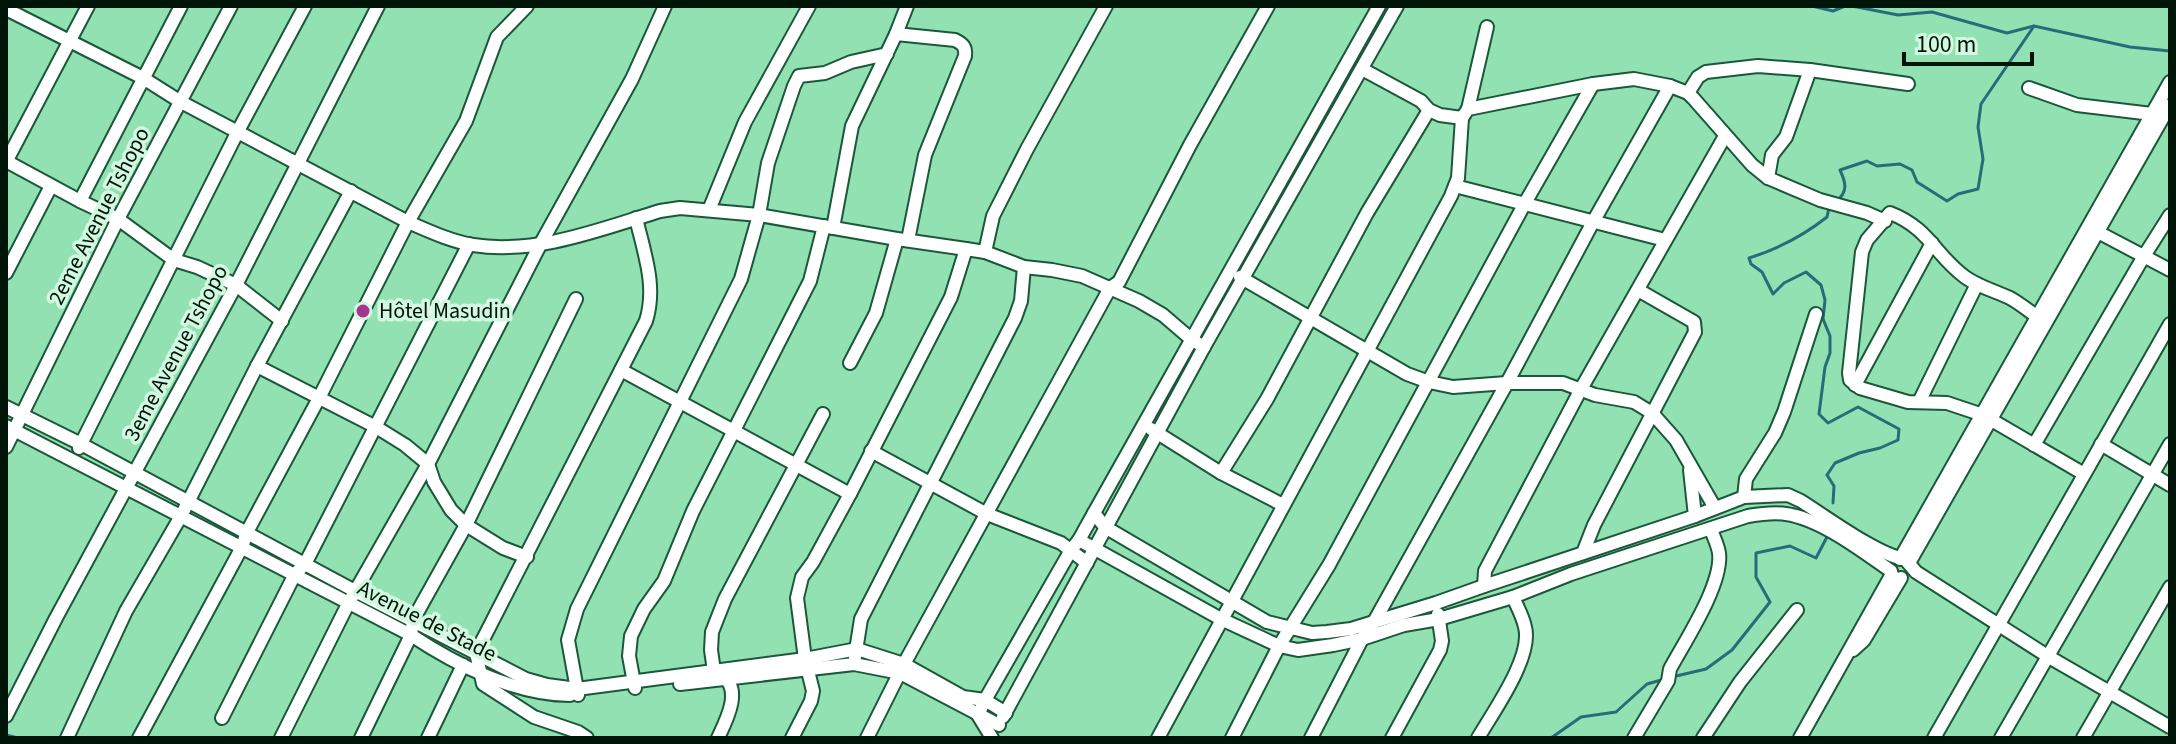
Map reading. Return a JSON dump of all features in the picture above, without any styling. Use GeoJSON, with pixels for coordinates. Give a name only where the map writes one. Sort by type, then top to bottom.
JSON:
{"type":"FeatureCollection","features":[{"type":"Feature","properties":{"kind":"street"},"geometry":{"type":"LineString","coordinates":[[88,6],[6,162],[118,219],[174,260],[236,285],[282,321]]}},
{"type":"Feature","properties":{"kind":"street"},"geometry":{"type":"LineString","coordinates":[[80,201],[181,6]]}},
{"type":"Feature","properties":{"kind":"street","name":"2eme Avenue Tshopo"},"geometry":{"type":"LineString","coordinates":[[6,447],[10,428],[22,415],[118,219],[231,6]]}},
{"type":"Feature","properties":{"kind":"street","name":"3eme Avenue Tshopo"},"geometry":{"type":"LineString","coordinates":[[73,459],[238,131],[305,6]]}},
{"type":"Feature","properties":{"kind":"street","name":"3eme Avenue Tshopo"},"geometry":{"type":"LineString","coordinates":[[6,716],[236,285],[378,6]]}},
{"type":"Feature","properties":{"kind":"street"},"geometry":{"type":"LineString","coordinates":[[139,738],[242,547],[408,222],[466,121],[497,37],[527,6]]}},
{"type":"Feature","properties":{"kind":"street"},"geometry":{"type":"LineString","coordinates":[[281,738],[348,604],[428,464],[540,245],[632,79],[665,6]]}},
{"type":"Feature","properties":{"kind":"street"},"geometry":{"type":"LineString","coordinates":[[709,210],[745,122],[809,6]]}},
{"type":"Feature","properties":{"kind":"street"},"geometry":{"type":"LineString","coordinates":[[907,6],[852,126],[828,227],[810,281],[693,511],[664,581],[644,609],[631,636],[629,656],[635,685],[714,671],[806,664],[857,649],[963,697],[985,700],[1006,713]]}},
{"type":"Feature","properties":{"kind":"street"},"geometry":{"type":"LineString","coordinates":[[985,252],[993,216],[1106,6]]}},
{"type":"Feature","properties":{"kind":"street"},"geometry":{"type":"LineString","coordinates":[[867,738],[902,668],[1110,288],[1119,282],[1190,145],[1268,6]]}},
{"type":"Feature","properties":{"kind":"street"},"geometry":{"type":"LineString","coordinates":[[978,715],[1379,6]]}},
{"type":"Feature","properties":{"kind":"street"},"geometry":{"type":"LineString","coordinates":[[995,734],[1204,347],[1397,6]]}},
{"type":"Feature","properties":{"kind":"street"},"geometry":{"type":"LineString","coordinates":[[6,9],[143,78],[181,102],[408,222],[469,244],[492,247],[540,245],[680,208],[759,215],[985,252],[1024,267],[1082,276],[1139,301],[1163,315],[1204,347]]}},
{"type":"Feature","properties":{"kind":"street"},"geometry":{"type":"LineString","coordinates":[[1158,738],[1455,186],[1465,113],[1487,27]]}},
{"type":"Feature","properties":{"kind":"street"},"geometry":{"type":"LineString","coordinates":[[850,363],[876,313],[902,240],[925,155],[965,56],[966,48],[955,40],[896,34]]}},
{"type":"Feature","properties":{"kind":"street"},"geometry":{"type":"LineString","coordinates":[[6,407],[526,679],[578,692],[568,640],[577,609],[741,279],[759,215],[768,163],[799,76],[825,73],[851,62],[887,54]]}},
{"type":"Feature","properties":{"kind":"street"},"geometry":{"type":"LineString","coordinates":[[1688,93],[1698,77],[1706,72],[1758,66],[1908,84]]}},
{"type":"Feature","properties":{"kind":"street"},"geometry":{"type":"LineString","coordinates":[[1362,69],[1421,101],[1429,110],[1440,115],[1465,113],[1593,84],[1634,79],[1670,86],[1688,93],[1752,165],[1768,178],[1834,205],[1885,221]]}},
{"type":"Feature","properties":{"kind":"street"},"geometry":{"type":"LineString","coordinates":[[1768,178],[1772,155],[1786,137],[1810,70]]}},
{"type":"Feature","properties":{"kind":"street"},"geometry":{"type":"LineString","coordinates":[[1800,738],[1901,568],[2093,230],[2170,82]]}},
{"type":"Feature","properties":{"kind":"street"},"geometry":{"type":"LineString","coordinates":[[1232,738],[1279,646],[1329,565],[1593,84]]}},
{"type":"Feature","properties":{"kind":"street"},"geometry":{"type":"LineString","coordinates":[[1311,738],[1362,639],[1670,86]]}},
{"type":"Feature","properties":{"kind":"street"},"geometry":{"type":"LineString","coordinates":[[2029,88],[2077,105],[2152,114]]}},
{"type":"Feature","properties":{"kind":"street"},"geometry":{"type":"LineString","coordinates":[[1987,417],[2036,316],[2170,105]]}},
{"type":"Feature","properties":{"kind":"street"},"geometry":{"type":"LineString","coordinates":[[1221,473],[1267,399],[1367,213],[1429,110]]}},
{"type":"Feature","properties":{"kind":"street"},"geometry":{"type":"LineString","coordinates":[[1484,586],[1485,571],[1581,389],[1725,136]]}},
{"type":"Feature","properties":{"kind":"street"},"geometry":{"type":"LineString","coordinates":[[6,273],[51,186]]}},
{"type":"Feature","properties":{"kind":"street"},"geometry":{"type":"LineString","coordinates":[[1455,186],[1665,240]]}},
{"type":"Feature","properties":{"kind":"street"},"geometry":{"type":"LineString","coordinates":[[67,738],[126,611],[181,516],[351,191]]}},
{"type":"Feature","properties":{"kind":"street"},"geometry":{"type":"LineString","coordinates":[[2036,316],[1957,270],[1908,220],[1890,213],[1867,240],[1862,252],[1849,373],[1855,385],[1908,402],[1947,403],[1987,417],[2084,474]]}},
{"type":"Feature","properties":{"kind":"street"},"geometry":{"type":"LineString","coordinates":[[2034,445],[2170,215]]}},
{"type":"Feature","properties":{"kind":"street"},"geometry":{"type":"LineString","coordinates":[[580,736],[534,717],[483,684],[476,653],[646,321],[651,306],[650,277],[636,218]]}},
{"type":"Feature","properties":{"kind":"street"},"geometry":{"type":"LineString","coordinates":[[2093,230],[2170,270]]}},
{"type":"Feature","properties":{"kind":"street"},"geometry":{"type":"LineString","coordinates":[[1855,385],[1932,243]]}},
{"type":"Feature","properties":{"kind":"street"},"geometry":{"type":"LineString","coordinates":[[222,718],[295,574],[305,564],[469,244]]}},
{"type":"Feature","properties":{"kind":"street"},"geometry":{"type":"LineString","coordinates":[[792,738],[813,691],[797,598],[802,577],[850,494],[951,297],[966,249]]}},
{"type":"Feature","properties":{"kind":"street"},"geometry":{"type":"LineString","coordinates":[[854,664],[861,619],[1015,318],[1021,301],[1024,267]]}},
{"type":"Feature","properties":{"kind":"street"},"geometry":{"type":"LineString","coordinates":[[1231,272],[1367,352],[1429,382],[1453,387],[1563,383],[1595,395],[1634,402],[1652,413],[1676,440],[1715,508]]}},
{"type":"Feature","properties":{"kind":"street"},"geometry":{"type":"LineString","coordinates":[[1919,402],[1977,284]]}},
{"type":"Feature","properties":{"kind":"street"},"geometry":{"type":"LineString","coordinates":[[1583,553],[1594,525],[1695,332],[1694,322],[1638,290]]}},
{"type":"Feature","properties":{"kind":"street"},"geometry":{"type":"LineString","coordinates":[[361,738],[411,635],[413,620],[466,525],[576,299]]}},
{"type":"Feature","properties":{"kind":"street"},"geometry":{"type":"LineString","coordinates":[[1744,497],[1746,479],[1775,433],[1784,412],[1816,314]]}},
{"type":"Feature","properties":{"kind":"street"},"geometry":{"type":"LineString","coordinates":[[1934,738],[2170,324]]}},
{"type":"Feature","properties":{"kind":"street"},"geometry":{"type":"LineString","coordinates":[[257,366],[405,445],[428,464],[434,482],[451,510],[466,525],[503,548],[527,557]]}},
{"type":"Feature","properties":{"kind":"street"},"geometry":{"type":"LineString","coordinates":[[621,370],[850,494]]}},
{"type":"Feature","properties":{"kind":"street"},"geometry":{"type":"LineString","coordinates":[[714,671],[712,632],[725,599],[823,414]]}},
{"type":"Feature","properties":{"kind":"street"},"geometry":{"type":"LineString","coordinates":[[1143,424],[1221,473],[1283,505]]}},
{"type":"Feature","properties":{"kind":"street","name":"Avenue de Stade"},"geometry":{"type":"LineString","coordinates":[[10,428],[411,635],[446,658],[517,686],[549,695],[728,679],[806,664],[902,668],[978,715],[995,734]]}},
{"type":"Feature","properties":{"kind":"street"},"geometry":{"type":"LineString","coordinates":[[2101,444],[2170,485]]}},
{"type":"Feature","properties":{"kind":"street"},"geometry":{"type":"LineString","coordinates":[[2001,738],[2170,444]]}},
{"type":"Feature","properties":{"kind":"street"},"geometry":{"type":"LineString","coordinates":[[871,451],[987,514],[1061,543],[1094,549],[1221,619],[1279,646],[1298,650],[1362,639],[1513,597],[1571,574],[1748,516],[1788,514],[1811,521],[1901,568],[2048,660],[2165,728],[2170,710]]}},
{"type":"Feature","properties":{"kind":"street"},"geometry":{"type":"LineString","coordinates":[[1690,467],[1695,516]]}},
{"type":"Feature","properties":{"kind":"street"},"geometry":{"type":"LineString","coordinates":[[1094,513],[1105,527],[1267,622],[1312,633],[1351,629],[1436,603],[1744,497],[1788,495],[1882,552],[1901,568]]}},
{"type":"Feature","properties":{"kind":"street"},"geometry":{"type":"LineString","coordinates":[[1634,738],[1710,595],[1719,553],[1711,529]]}},
{"type":"Feature","properties":{"kind":"street"},"geometry":{"type":"LineString","coordinates":[[1075,545],[1087,563]]}},
{"type":"Feature","properties":{"kind":"street"},"geometry":{"type":"LineString","coordinates":[[2083,738],[2170,587]]}},
{"type":"Feature","properties":{"kind":"street"},"geometry":{"type":"LineString","coordinates":[[1478,738],[1515,676],[1525,643],[1526,629],[1513,597]]}},
{"type":"Feature","properties":{"kind":"street"},"geometry":{"type":"LineString","coordinates":[[1392,738],[1440,650],[1442,641],[1436,603]]}},
{"type":"Feature","properties":{"kind":"street"},"geometry":{"type":"LineString","coordinates":[[1703,738],[1740,682],[1797,610]]}},
{"type":"Feature","properties":{"kind":"street"},"geometry":{"type":"LineString","coordinates":[[428,738],[463,665]]}},
{"type":"Feature","properties":{"kind":"street"},"geometry":{"type":"LineString","coordinates":[[714,671],[728,679],[732,702],[718,738]]}},
{"type":"Feature","properties":{"kind":"waterway"},"geometry":{"type":"LineString","coordinates":[[1812,6],[1833,11],[1845,6]]}},
{"type":"Feature","properties":{"kind":"waterway"},"geometry":{"type":"LineString","coordinates":[[1852,6],[1898,15],[1932,12],[2007,33],[2034,26],[2130,47],[2170,51]]}},
{"type":"Feature","properties":{"kind":"waterway"},"geometry":{"type":"LineString","coordinates":[[1837,201],[1845,187],[1840,170],[1867,161],[1877,166],[1900,164],[1912,170],[1917,182],[1947,201],[1958,194],[1978,189],[1983,159],[1978,127],[1981,104],[2034,26]]}},
{"type":"Feature","properties":{"kind":"waterway"},"geometry":{"type":"LineString","coordinates":[[1829,208],[1827,217],[1809,230],[1749,258],[1751,264],[1762,272],[1773,294],[1784,283],[1806,272],[1821,285],[1825,300],[1823,319],[1830,336],[1830,353],[1825,367],[1819,414],[1828,423],[1858,407],[1899,429],[1898,440],[1835,463],[1827,475],[1834,486],[1833,503]]}},
{"type":"Feature","properties":{"kind":"waterway"},"geometry":{"type":"LineString","coordinates":[[1672,677],[1706,669],[1732,650],[1770,602],[1756,577],[1756,553],[1790,546],[1816,558],[1828,535]]}},
{"type":"Feature","properties":{"kind":"waterway"},"geometry":{"type":"LineString","coordinates":[[1551,738],[1581,717],[1616,712],[1647,684],[1665,679]]}},
{"type":"Feature","properties":{"kind":"waterway"},"geometry":{"type":"LineString","coordinates":[[6,735],[18,738]]}},
{"type":"Feature","properties":{"kind":"place","name":"Hôtel Masudin"},"geometry":{"type":"Point","coordinates":[363,311]}}]}
